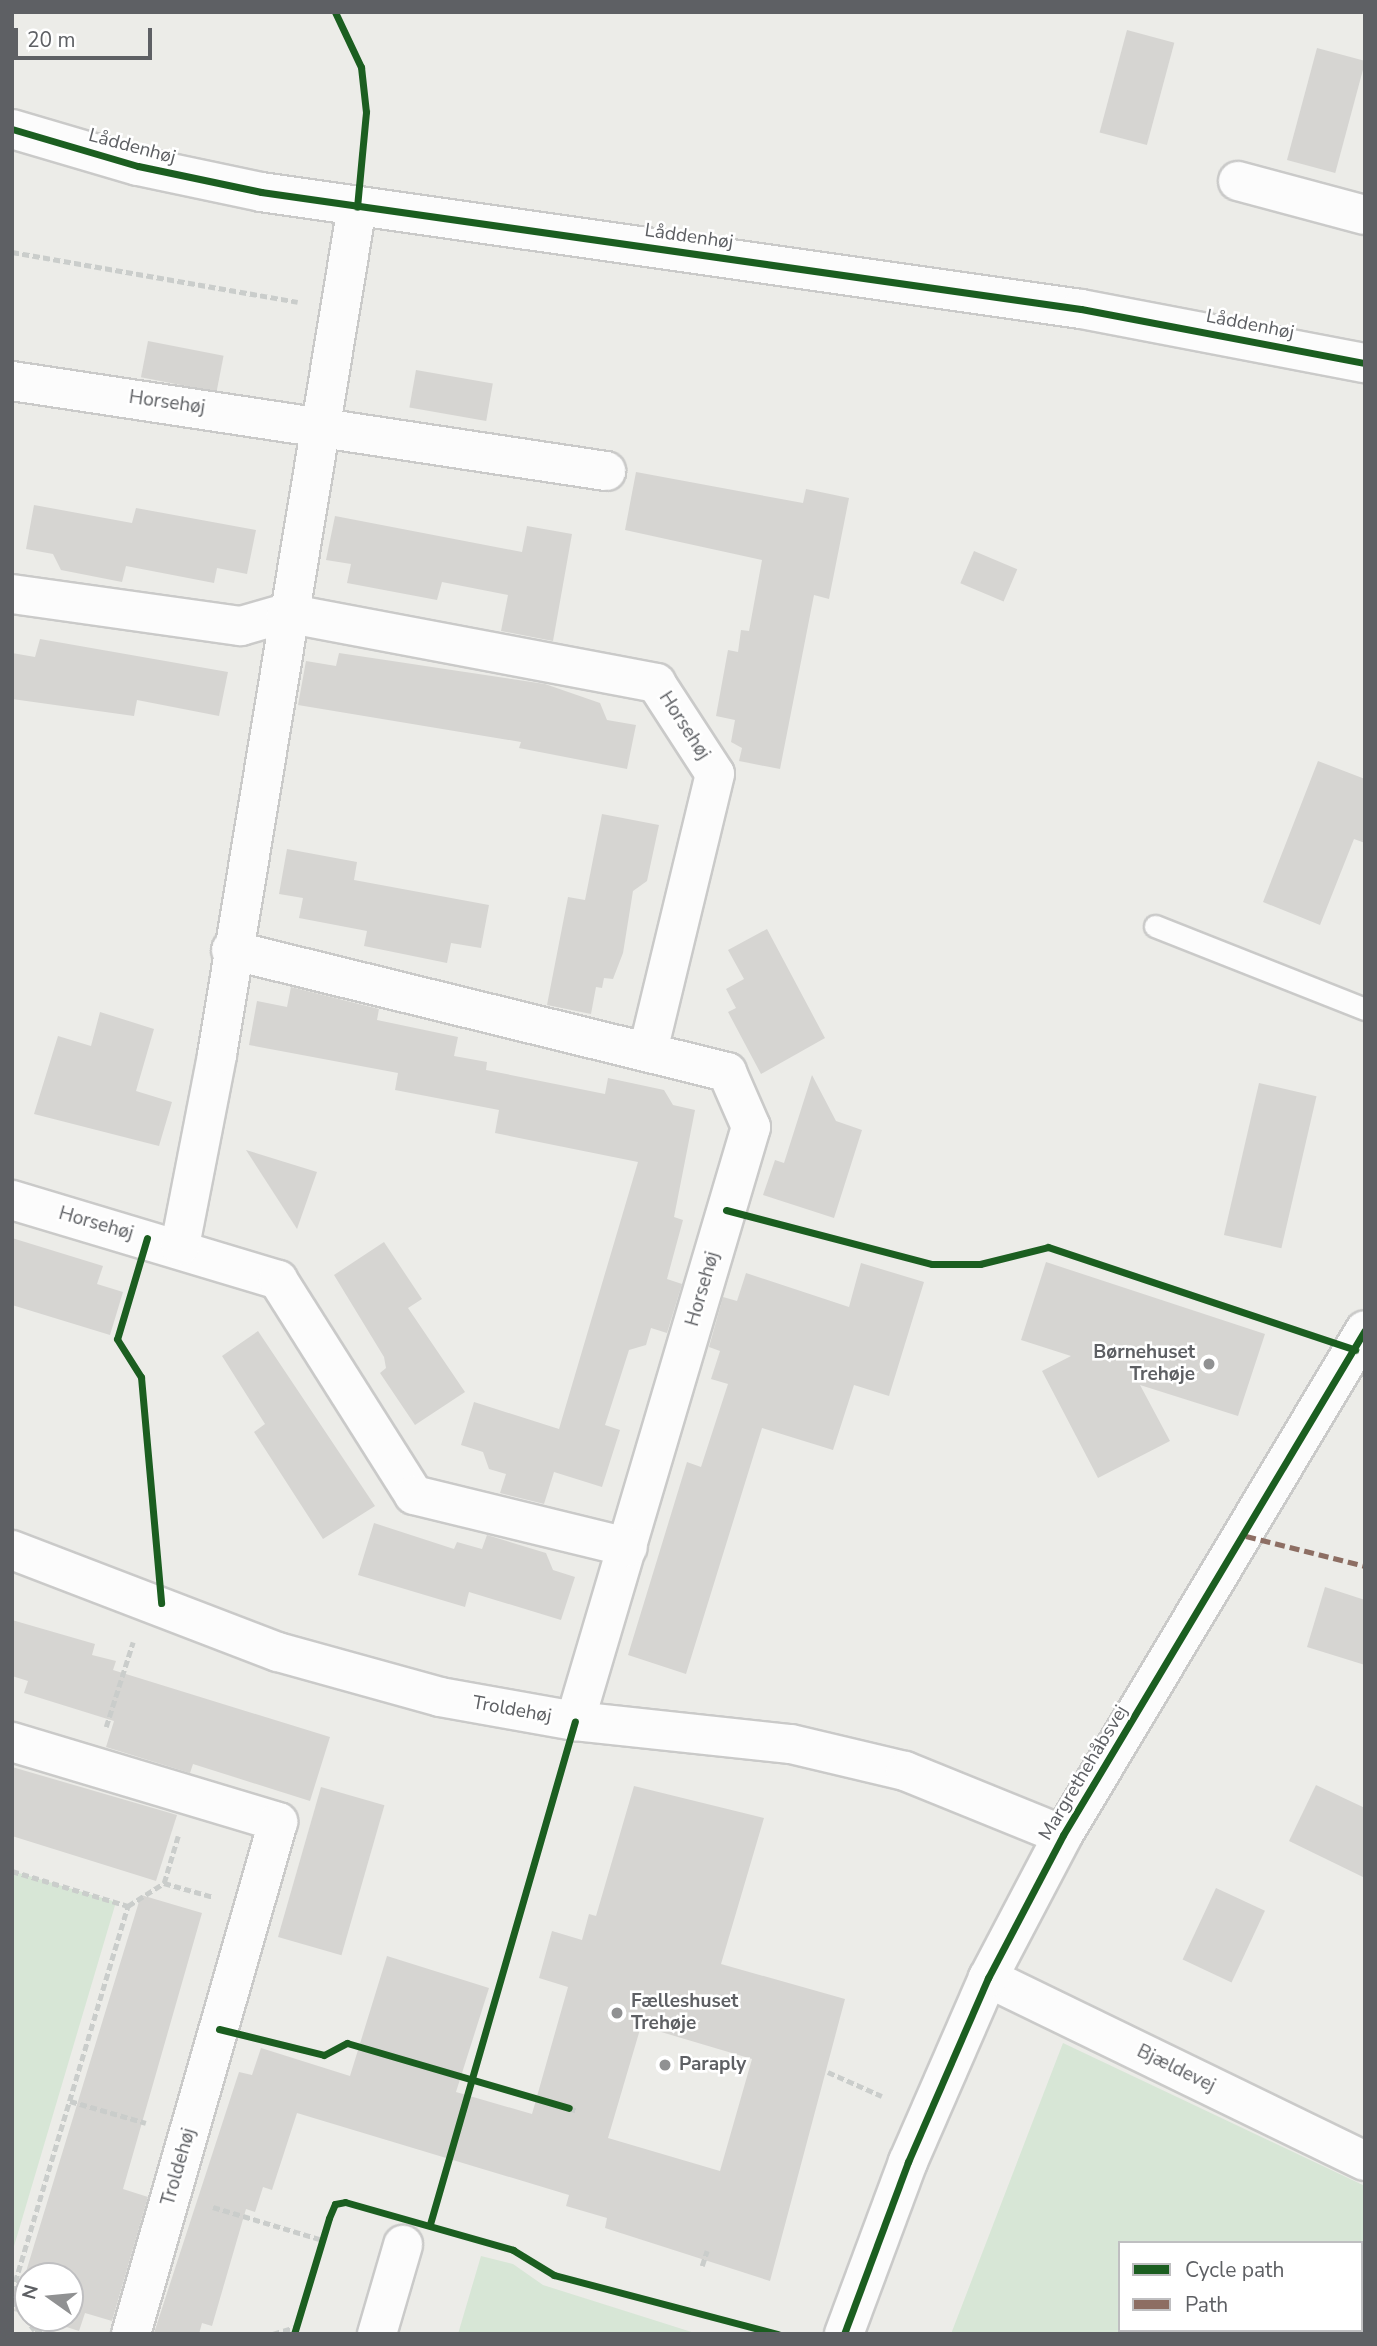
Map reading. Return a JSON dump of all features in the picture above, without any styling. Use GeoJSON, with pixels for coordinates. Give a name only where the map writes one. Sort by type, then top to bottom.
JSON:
{"type":"FeatureCollection","features":[{"type":"Feature","properties":{"kind":"street","name":"Låddenhøj"},"geometry":{"type":"LineString","coordinates":[[12,129],[189,179],[357,207],[1081,309],[1365,363]]}},
{"type":"Feature","properties":{"kind":"street"},"geometry":{"type":"LineString","coordinates":[[1238,181],[1365,215]]}},
{"type":"Feature","properties":{"kind":"street"},"geometry":{"type":"LineString","coordinates":[[180,1246],[357,207]]}},
{"type":"Feature","properties":{"kind":"street","name":"Horsehøj"},"geometry":{"type":"LineString","coordinates":[[12,381],[321,425],[606,471]]}},
{"type":"Feature","properties":{"kind":"street","name":"Horsehøj"},"geometry":{"type":"LineString","coordinates":[[12,594],[241,626],[286,613],[656,683],[715,774],[648,1052]]}},
{"type":"Feature","properties":{"kind":"street","name":"Horsehøj"},"geometry":{"type":"LineString","coordinates":[[231,950],[727,1072],[751,1127],[575,1721]]}},
{"type":"Feature","properties":{"kind":"street","name":"Horsehøj"},"geometry":{"type":"LineString","coordinates":[[12,1200],[180,1246],[278,1280],[414,1495],[628,1547]]}},
{"type":"Feature","properties":{"kind":"street","name":"Margrethehåbsvej"},"geometry":{"type":"LineString","coordinates":[[844,2334],[908,2162],[988,1978],[1063,1835],[1365,1329]]}},
{"type":"Feature","properties":{"kind":"street","name":"Troldehøj"},"geometry":{"type":"LineString","coordinates":[[12,1550],[147,1597],[278,1652],[440,1697],[575,1721],[791,1744],[905,1771],[1063,1835]]}},
{"type":"Feature","properties":{"kind":"street","name":"Troldehøj"},"geometry":{"type":"LineString","coordinates":[[12,1742],[278,1822],[131,2334]]}},
{"type":"Feature","properties":{"kind":"street","name":"Bjældevej"},"geometry":{"type":"LineString","coordinates":[[988,1978],[1365,2161]]}},
{"type":"Feature","properties":{"kind":"street"},"geometry":{"type":"LineString","coordinates":[[377,2334],[403,2245]]}},
{"type":"Feature","properties":{"kind":"lane"},"geometry":{"type":"LineString","coordinates":[[1155,926],[1365,1009]]}},
{"type":"Feature","properties":{"kind":"path"},"geometry":{"type":"LineString","coordinates":[[12,252],[341,309]]}},
{"type":"Feature","properties":{"kind":"path"},"geometry":{"type":"LineString","coordinates":[[94,1767],[147,1597]]}},
{"type":"Feature","properties":{"kind":"path"},"geometry":{"type":"LineString","coordinates":[[12,1871],[128,1906]]}},
{"type":"Feature","properties":{"kind":"path"},"geometry":{"type":"LineString","coordinates":[[12,2292],[128,1906],[164,1883]]}},
{"type":"Feature","properties":{"kind":"path"},"geometry":{"type":"LineString","coordinates":[[219,2029],[324,2055],[347,2043],[578,2111]]}},
{"type":"Feature","properties":{"kind":"path"},"geometry":{"type":"LineString","coordinates":[[467,2093],[475,2067]]}},
{"type":"Feature","properties":{"kind":"path"},"geometry":{"type":"LineString","coordinates":[[828,2072],[882,2096]]}},
{"type":"Feature","properties":{"kind":"path"},"geometry":{"type":"LineString","coordinates":[[69,2101],[188,2135]]}},
{"type":"Feature","properties":{"kind":"path"},"geometry":{"type":"LineString","coordinates":[[171,2195],[323,2240]]}},
{"type":"Feature","properties":{"kind":"path"},"geometry":{"type":"LineString","coordinates":[[319,2252],[326,2229]]}},
{"type":"Feature","properties":{"kind":"path"},"geometry":{"type":"LineString","coordinates":[[702,2266],[706,2251]]}},
{"type":"Feature","properties":{"kind":"path"},"geometry":{"type":"LineString","coordinates":[[272,2334],[295,2330],[300,2314]]}},
{"type":"Feature","properties":{"kind":"green space"},"geometry":{"type":"Polygon","coordinates":[[[12,1871],[116,1902],[12,2253],[12,1871]]]}},
{"type":"Feature","properties":{"kind":"green space"},"geometry":{"type":"Polygon","coordinates":[[[1063,2043],[1365,2186],[1365,2334],[951,2334],[1063,2043]]]}},
{"type":"Feature","properties":{"kind":"green space"},"geometry":{"type":"Polygon","coordinates":[[[481,2256],[513,2264],[543,2285],[698,2334],[458,2334],[481,2256]]]}},
{"type":"Feature","properties":{"kind":"building"},"geometry":{"type":"Polygon","coordinates":[[[1127,30],[1174,43],[1147,145],[1100,132],[1127,30]]]}},
{"type":"Feature","properties":{"kind":"building"},"geometry":{"type":"Polygon","coordinates":[[[1317,48],[1365,61],[1335,173],[1287,160],[1317,48]]]}},
{"type":"Feature","properties":{"kind":"building"},"geometry":{"type":"Polygon","coordinates":[[[148,341],[224,356],[217,392],[141,377],[148,341]]]}},
{"type":"Feature","properties":{"kind":"building"},"geometry":{"type":"Polygon","coordinates":[[[416,370],[493,384],[486,421],[409,407],[416,370]]]}},
{"type":"Feature","properties":{"kind":"building"},"geometry":{"type":"Polygon","coordinates":[[[636,472],[803,503],[806,489],[849,498],[829,599],[814,595],[780,769],[739,761],[742,748],[731,742],[735,720],[716,716],[728,650],[738,652],[741,630],[749,631],[762,560],[625,530],[636,472]]]}},
{"type":"Feature","properties":{"kind":"building"},"geometry":{"type":"Polygon","coordinates":[[[34,505],[132,523],[136,508],[256,530],[247,574],[217,568],[214,583],[126,566],[122,582],[61,570],[53,554],[26,549],[34,505]]]}},
{"type":"Feature","properties":{"kind":"building"},"geometry":{"type":"Polygon","coordinates":[[[335,516],[522,552],[527,526],[572,534],[553,641],[501,631],[508,595],[442,582],[437,600],[347,583],[351,564],[326,560],[335,516]]]}},
{"type":"Feature","properties":{"kind":"building"},"geometry":{"type":"Polygon","coordinates":[[[974,551],[1017,569],[1004,602],[960,583],[974,551]]]}},
{"type":"Feature","properties":{"kind":"building"},"geometry":{"type":"Polygon","coordinates":[[[40,639],[228,672],[219,716],[137,700],[134,716],[12,699],[12,653],[35,657],[40,639]]]}},
{"type":"Feature","properties":{"kind":"building"},"geometry":{"type":"Polygon","coordinates":[[[339,653],[545,684],[600,703],[607,720],[636,725],[627,769],[519,748],[521,742],[298,705],[306,661],[336,666],[339,653]]]}},
{"type":"Feature","properties":{"kind":"building"},"geometry":{"type":"Polygon","coordinates":[[[1318,761],[1365,779],[1365,843],[1354,839],[1320,925],[1263,902],[1318,761]]]}},
{"type":"Feature","properties":{"kind":"building"},"geometry":{"type":"Polygon","coordinates":[[[602,814],[659,825],[647,881],[633,891],[623,953],[613,979],[604,978],[602,988],[596,987],[591,1014],[547,1005],[568,897],[585,900],[602,814]]]}},
{"type":"Feature","properties":{"kind":"building"},"geometry":{"type":"Polygon","coordinates":[[[287,849],[357,862],[354,880],[489,905],[481,948],[451,943],[447,963],[364,946],[367,931],[299,918],[303,898],[279,894],[287,849]]]}},
{"type":"Feature","properties":{"kind":"building"},"geometry":{"type":"Polygon","coordinates":[[[767,929],[825,1038],[761,1074],[728,1012],[736,1008],[726,989],[744,979],[728,950],[767,929]]]}},
{"type":"Feature","properties":{"kind":"building"},"geometry":{"type":"Polygon","coordinates":[[[291,987],[379,1009],[377,1020],[458,1037],[454,1056],[487,1062],[486,1070],[605,1094],[608,1078],[664,1090],[673,1105],[695,1110],[674,1217],[683,1220],[667,1279],[682,1284],[667,1333],[651,1328],[646,1345],[629,1350],[605,1425],[620,1430],[602,1487],[554,1472],[544,1504],[500,1493],[506,1474],[489,1469],[483,1452],[461,1445],[474,1402],[559,1429],[638,1162],[495,1133],[499,1110],[395,1090],[398,1073],[249,1045],[257,1001],[287,1007],[291,987]]]}},
{"type":"Feature","properties":{"kind":"building"},"geometry":{"type":"Polygon","coordinates":[[[100,1012],[154,1029],[136,1091],[172,1102],[159,1146],[34,1114],[58,1036],[91,1046],[100,1012]]]}},
{"type":"Feature","properties":{"kind":"building"},"geometry":{"type":"Polygon","coordinates":[[[812,1075],[836,1121],[862,1130],[834,1218],[763,1195],[775,1160],[784,1163],[812,1075]]]}},
{"type":"Feature","properties":{"kind":"building"},"geometry":{"type":"Polygon","coordinates":[[[1259,1083],[1316,1096],[1281,1248],[1224,1235],[1259,1083]]]}},
{"type":"Feature","properties":{"kind":"building"},"geometry":{"type":"Polygon","coordinates":[[[246,1150],[317,1172],[297,1229],[246,1150]]]}},
{"type":"Feature","properties":{"kind":"building"},"geometry":{"type":"Polygon","coordinates":[[[12,1238],[103,1266],[97,1284],[123,1292],[110,1335],[12,1305],[12,1238]]]}},
{"type":"Feature","properties":{"kind":"building"},"geometry":{"type":"Polygon","coordinates":[[[384,1242],[422,1299],[408,1308],[465,1392],[415,1425],[380,1373],[386,1368],[384,1357],[334,1275],[384,1242]]]}},
{"type":"Feature","properties":{"kind":"building","name":"Børnehuset Trehøje"},"geometry":{"type":"Polygon","coordinates":[[[1046,1262],[1265,1334],[1238,1416],[1140,1385],[1170,1441],[1098,1478],[1042,1371],[1071,1356],[1021,1340],[1046,1262]]]}},
{"type":"Feature","properties":{"kind":"building"},"geometry":{"type":"Polygon","coordinates":[[[861,1263],[924,1282],[889,1396],[854,1385],[833,1450],[762,1428],[686,1674],[628,1655],[687,1462],[701,1467],[728,1384],[711,1379],[720,1351],[709,1347],[723,1297],[737,1301],[746,1273],[849,1307],[861,1263]]]}},
{"type":"Feature","properties":{"kind":"building"},"geometry":{"type":"Polygon","coordinates":[[[258,1331],[375,1506],[323,1539],[254,1432],[265,1424],[222,1356],[258,1331]]]}},
{"type":"Feature","properties":{"kind":"building"},"geometry":{"type":"Polygon","coordinates":[[[374,1523],[454,1549],[457,1542],[482,1549],[487,1535],[546,1553],[553,1570],[575,1577],[561,1620],[469,1592],[465,1607],[358,1575],[374,1523]]]}},
{"type":"Feature","properties":{"kind":"building"},"geometry":{"type":"Polygon","coordinates":[[[1325,1587],[1365,1600],[1365,1665],[1307,1647],[1325,1587]]]}},
{"type":"Feature","properties":{"kind":"building"},"geometry":{"type":"Polygon","coordinates":[[[12,1620],[95,1644],[92,1655],[116,1661],[113,1670],[330,1737],[310,1801],[193,1764],[190,1773],[106,1747],[114,1721],[24,1693],[28,1681],[12,1676],[12,1620]]]}},
{"type":"Feature","properties":{"kind":"building"},"geometry":{"type":"Polygon","coordinates":[[[12,1767],[177,1815],[156,1881],[12,1836],[12,1767]]]}},
{"type":"Feature","properties":{"kind":"building"},"geometry":{"type":"Polygon","coordinates":[[[1316,1785],[1365,1808],[1365,1878],[1289,1841],[1316,1785]]]}},
{"type":"Feature","properties":{"kind":"building"},"geometry":{"type":"Polygon","coordinates":[[[634,1786],[764,1818],[721,1964],[845,1999],[770,2281],[605,2228],[607,2218],[566,2206],[569,2195],[297,2113],[272,2190],[263,2187],[255,2212],[246,2209],[212,2326],[202,2323],[199,2334],[154,2333],[239,2072],[252,2075],[261,2048],[350,2076],[387,1956],[489,1988],[456,2092],[532,2114],[568,1987],[539,1978],[552,1931],[582,1940],[589,1914],[596,1916],[634,1786]],[[641,2026],[608,2138],[720,2171],[752,2059],[641,2026]]]}},
{"type":"Feature","properties":{"kind":"building"},"geometry":{"type":"Polygon","coordinates":[[[321,1787],[384,1805],[341,1955],[278,1937],[321,1787]]]}},
{"type":"Feature","properties":{"kind":"building"},"geometry":{"type":"Polygon","coordinates":[[[1216,1888],[1265,1911],[1232,1982],[1183,1960],[1216,1888]]]}},
{"type":"Feature","properties":{"kind":"building"},"geometry":{"type":"Polygon","coordinates":[[[141,1895],[202,1913],[123,2189],[148,2197],[112,2321],[85,2313],[84,2316],[84,2262],[29,2262],[141,1895]]]}},
{"type":"Feature","properties":{"kind":"marked path"},"geometry":{"type":"LineString","coordinates":[[1246,1536],[1365,1566]]}},
{"type":"Feature","properties":{"kind":"cycle path"},"geometry":{"type":"LineString","coordinates":[[335,12],[361,67],[366,112],[357,207]]}},
{"type":"Feature","properties":{"kind":"cycle path"},"geometry":{"type":"LineString","coordinates":[[12,129],[138,166],[261,192],[1081,309],[1365,363]]}},
{"type":"Feature","properties":{"kind":"cycle path"},"geometry":{"type":"LineString","coordinates":[[726,1210],[932,1264],[980,1264],[1048,1247],[1355,1350]]}},
{"type":"Feature","properties":{"kind":"cycle path"},"geometry":{"type":"LineString","coordinates":[[147,1238],[117,1339],[141,1377],[161,1603]]}},
{"type":"Feature","properties":{"kind":"cycle path"},"geometry":{"type":"LineString","coordinates":[[844,2334],[908,2162],[988,1978],[1063,1835],[1365,1330]]}},
{"type":"Feature","properties":{"kind":"cycle path"},"geometry":{"type":"LineString","coordinates":[[430,2224],[575,1721]]}},
{"type":"Feature","properties":{"kind":"cycle path"},"geometry":{"type":"LineString","coordinates":[[219,2029],[324,2055],[347,2043],[569,2108]]}},
{"type":"Feature","properties":{"kind":"cycle path"},"geometry":{"type":"LineString","coordinates":[[294,2334],[329,2218],[335,2204],[345,2202],[513,2250],[554,2275],[777,2334]]}},
{"type":"Feature","properties":{"kind":"place","name":"Børnehuset Trehøje"},"geometry":{"type":"Point","coordinates":[1209,1364]}},
{"type":"Feature","properties":{"kind":"place","name":"Fælleshuset Trehøje"},"geometry":{"type":"Point","coordinates":[617,2013]}},
{"type":"Feature","properties":{"kind":"place","name":"Paraply"},"geometry":{"type":"Point","coordinates":[665,2065]}}]}
